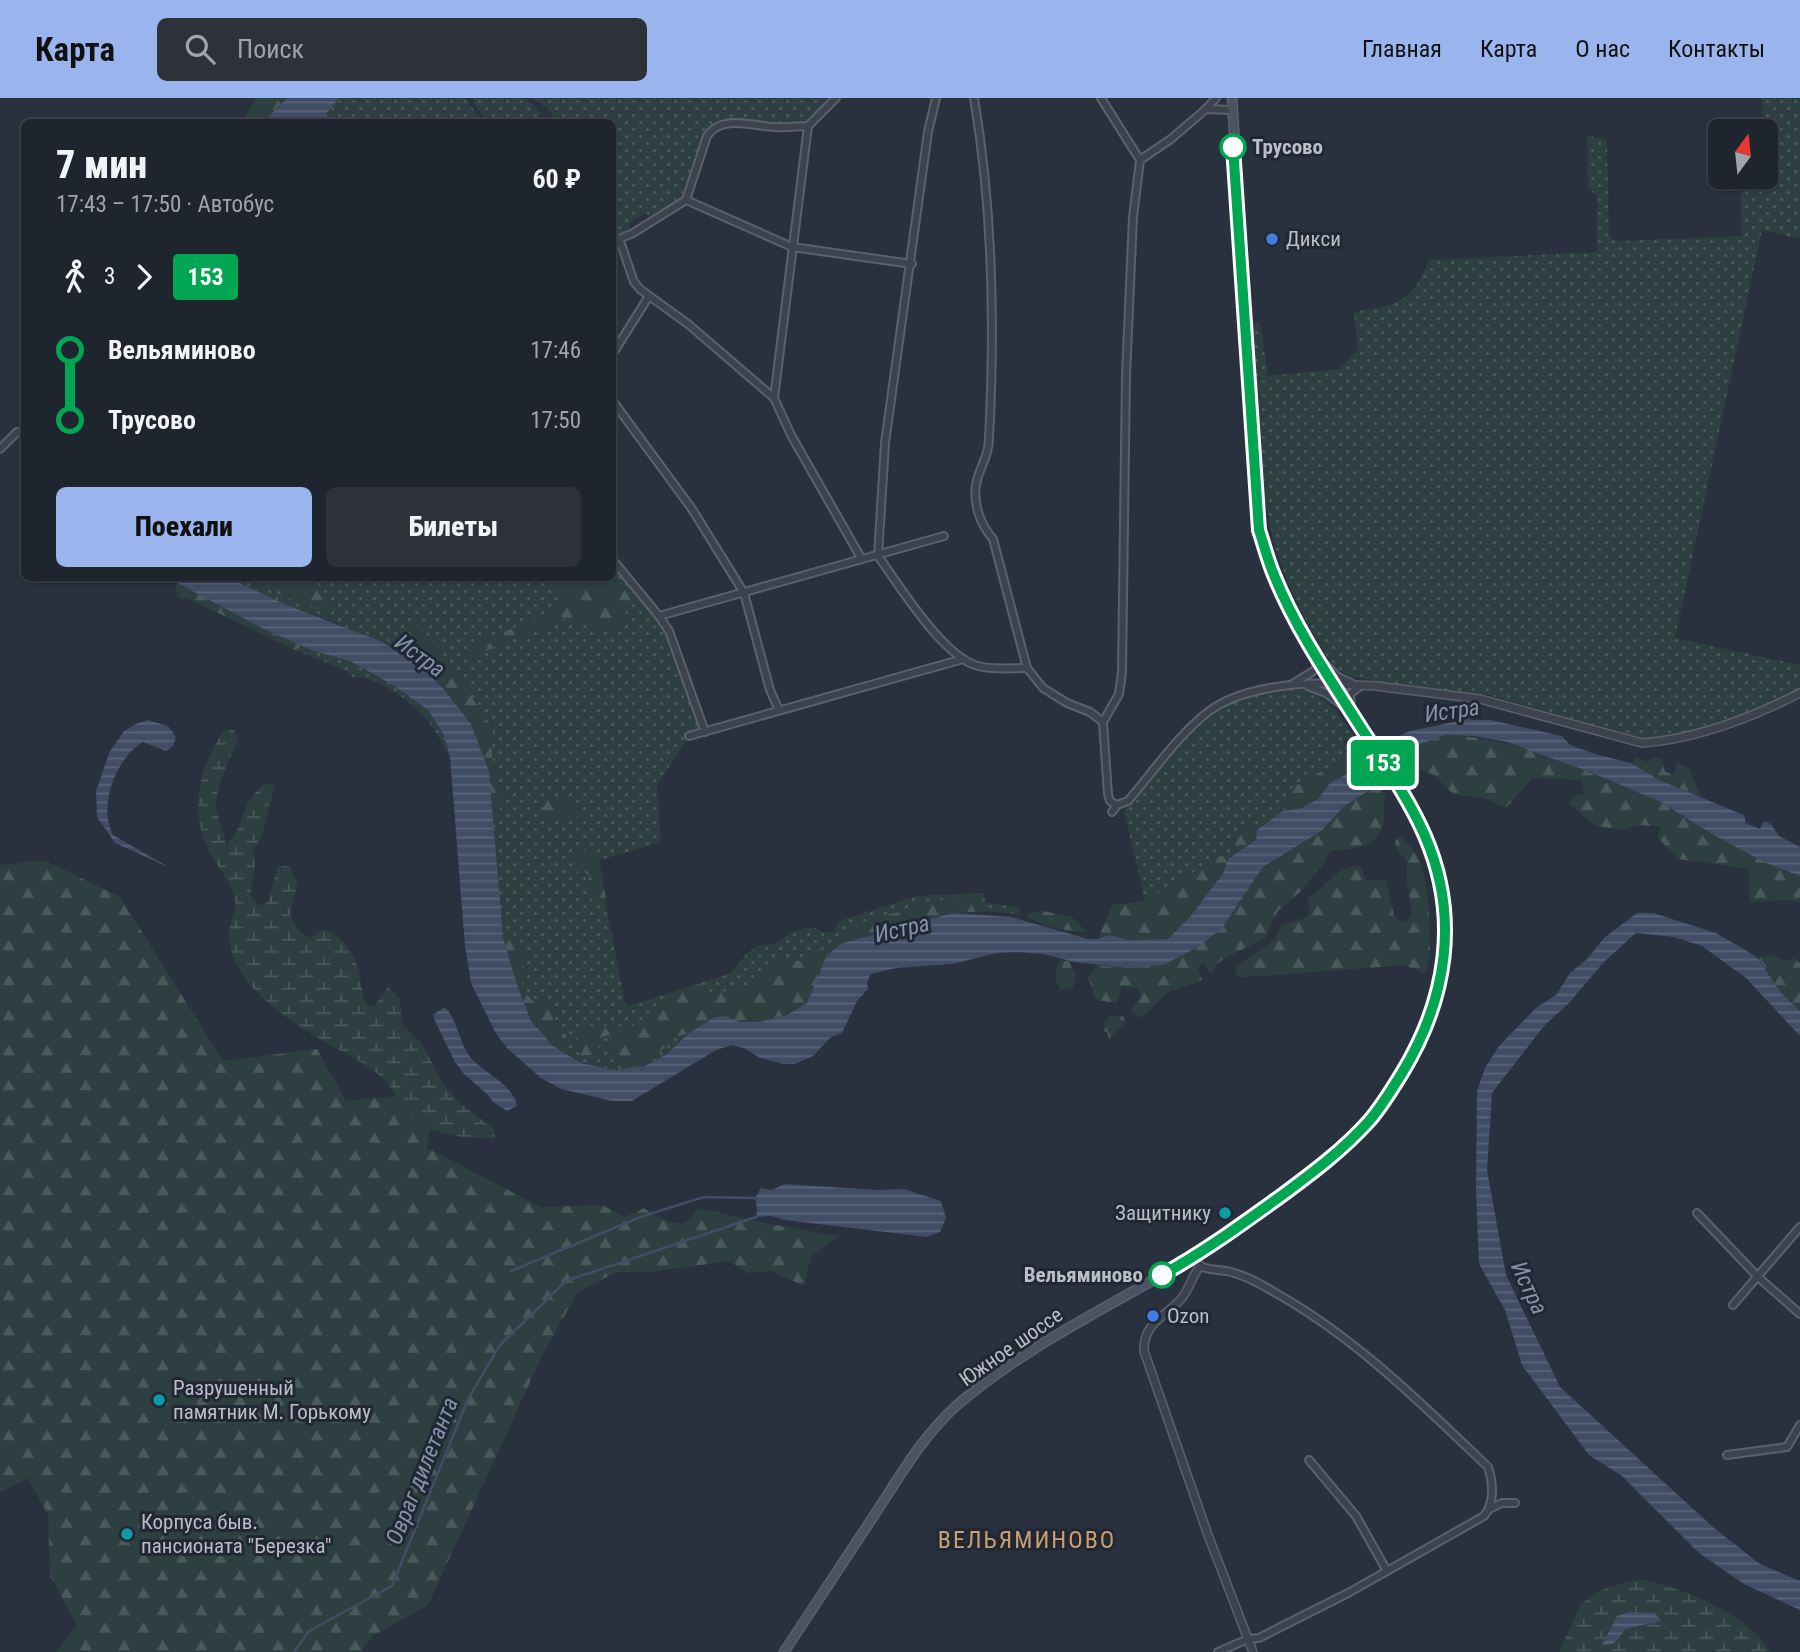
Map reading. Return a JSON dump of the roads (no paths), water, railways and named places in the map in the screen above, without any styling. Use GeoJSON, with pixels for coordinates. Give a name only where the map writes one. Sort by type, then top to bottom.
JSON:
{"type":"FeatureCollection","features":[{"type":"Feature","properties":{"kind":"main road","name":"Южное шоссе"},"geometry":{"type":"LineString","coordinates":[[785,1652],[925,1436],[958,1405],[1031,1352],[1087,1316],[1195,1256],[1232,1232],[1348,1143],[1371,1120],[1412,1057],[1442,976],[1446,943],[1445,913],[1434,858],[1425,835],[1401,791],[1319,659],[1274,575],[1259,530],[1232,98]]}},
{"type":"Feature","properties":{"kind":"street"},"geometry":{"type":"LineString","coordinates":[[774,398],[808,126],[836,98]]}},
{"type":"Feature","properties":{"kind":"street"},"geometry":{"type":"LineString","coordinates":[[936,98],[886,443],[878,556],[935,634],[963,659],[975,666],[987,668],[1027,668]]}},
{"type":"Feature","properties":{"kind":"street"},"geometry":{"type":"LineString","coordinates":[[974,98],[986,182],[993,355],[989,453],[977,481],[977,513],[983,527],[993,539],[1027,668],[1043,688],[1067,703],[1090,712],[1102,722]]}},
{"type":"Feature","properties":{"kind":"street"},"geometry":{"type":"LineString","coordinates":[[1101,98],[1139,160],[1133,217],[1126,375],[1122,672],[1119,694],[1102,722],[1110,801],[1117,804],[1128,801],[1184,735],[1208,712],[1230,698],[1310,682],[1388,687],[1480,699],[1642,743],[1666,742],[1739,722],[1800,693]]}},
{"type":"Feature","properties":{"kind":"street"},"geometry":{"type":"LineString","coordinates":[[1139,160],[1171,139],[1216,98]]}},
{"type":"Feature","properties":{"kind":"street"},"geometry":{"type":"LineString","coordinates":[[1206,109],[1231,110]]}},
{"type":"Feature","properties":{"kind":"street"},"geometry":{"type":"LineString","coordinates":[[808,126],[776,127],[726,123],[712,129],[707,136],[686,200],[616,241],[634,282],[688,324],[774,398],[791,435],[861,558]]}},
{"type":"Feature","properties":{"kind":"street"},"geometry":{"type":"LineString","coordinates":[[686,200],[792,247],[912,264]]}},
{"type":"Feature","properties":{"kind":"street"},"geometry":{"type":"LineString","coordinates":[[616,349],[649,296]]}},
{"type":"Feature","properties":{"kind":"street"},"geometry":{"type":"LineString","coordinates":[[616,405],[692,509],[744,593],[770,690],[779,710]]}},
{"type":"Feature","properties":{"kind":"street"},"geometry":{"type":"LineString","coordinates":[[0,449],[17,432]]}},
{"type":"Feature","properties":{"kind":"street"},"geometry":{"type":"LineString","coordinates":[[659,616],[944,537]]}},
{"type":"Feature","properties":{"kind":"street"},"geometry":{"type":"LineString","coordinates":[[616,564],[669,631],[705,732]]}},
{"type":"Feature","properties":{"kind":"street"},"geometry":{"type":"LineString","coordinates":[[689,736],[963,659]]}},
{"type":"Feature","properties":{"kind":"street"},"geometry":{"type":"LineString","coordinates":[[1290,686],[1315,670],[1319,659],[1338,677],[1360,686]]}},
{"type":"Feature","properties":{"kind":"street"},"geometry":{"type":"LineString","coordinates":[[1290,686],[1317,687],[1352,714]]}},
{"type":"Feature","properties":{"kind":"street"},"geometry":{"type":"LineString","coordinates":[[1352,714],[1350,694],[1360,686]]}},
{"type":"Feature","properties":{"kind":"street"},"geometry":{"type":"LineString","coordinates":[[1112,812],[1117,804]]}},
{"type":"Feature","properties":{"kind":"street"},"geometry":{"type":"LineString","coordinates":[[1697,1213],[1758,1277],[1800,1314]]}},
{"type":"Feature","properties":{"kind":"street"},"geometry":{"type":"LineString","coordinates":[[1733,1305],[1800,1227]]}},
{"type":"Feature","properties":{"kind":"street"},"geometry":{"type":"LineString","coordinates":[[1195,1256],[1200,1266],[1232,1272],[1275,1292],[1310,1314],[1403,1387],[1488,1467],[1493,1481],[1489,1509],[1484,1516],[1387,1571],[1259,1638],[1248,1639],[1218,1652]]}},
{"type":"Feature","properties":{"kind":"street"},"geometry":{"type":"LineString","coordinates":[[1200,1266],[1180,1301],[1148,1330],[1144,1351],[1208,1535],[1253,1652]]}},
{"type":"Feature","properties":{"kind":"street"},"geometry":{"type":"LineString","coordinates":[[1727,1455],[1787,1447],[1800,1425]]}},
{"type":"Feature","properties":{"kind":"street"},"geometry":{"type":"LineString","coordinates":[[1309,1460],[1356,1516],[1387,1571]]}},
{"type":"Feature","properties":{"kind":"street"},"geometry":{"type":"LineString","coordinates":[[1489,1509],[1502,1503],[1515,1503]]}},
{"type":"Feature","properties":{"kind":"water"},"geometry":{"type":"Polygon","coordinates":[[[287,98],[339,98],[322,119],[266,119],[287,98]]]}},
{"type":"Feature","properties":{"kind":"water","name":"Истра"},"geometry":{"type":"Polygon","coordinates":[[[174,581],[235,581],[287,605],[380,641],[416,663],[442,687],[471,724],[489,772],[503,938],[531,1021],[553,1046],[581,1063],[615,1070],[645,1066],[667,1054],[689,1033],[715,1017],[726,1016],[739,1022],[759,1022],[787,1015],[807,1003],[827,955],[843,943],[953,913],[1011,917],[1088,939],[1110,935],[1129,940],[1168,939],[1190,917],[1223,873],[1228,859],[1256,840],[1257,830],[1283,811],[1302,808],[1318,799],[1330,783],[1359,768],[1367,753],[1381,744],[1410,731],[1459,721],[1462,717],[1491,720],[1562,736],[1570,745],[1631,763],[1661,781],[1744,815],[1746,823],[1760,829],[1764,821],[1771,824],[1779,836],[1800,847],[1800,876],[1766,863],[1661,802],[1590,772],[1507,742],[1474,736],[1446,735],[1420,744],[1395,764],[1379,784],[1343,807],[1321,831],[1263,867],[1222,928],[1198,947],[1163,965],[1129,968],[1017,952],[997,953],[952,964],[896,968],[871,974],[867,982],[868,989],[857,1001],[842,1033],[831,1037],[813,1056],[795,1064],[783,1064],[760,1058],[744,1048],[732,1045],[716,1050],[632,1101],[612,1101],[561,1089],[541,1078],[507,1048],[495,1032],[471,983],[465,946],[450,757],[444,735],[428,710],[393,685],[350,661],[314,651],[268,631],[174,581]]]}},
{"type":"Feature","properties":{"kind":"water"},"geometry":{"type":"Polygon","coordinates":[[[148,720],[168,726],[176,737],[173,746],[166,751],[143,742],[133,750],[117,771],[107,811],[113,835],[170,868],[115,843],[97,817],[96,791],[110,751],[124,731],[148,720]]]}},
{"type":"Feature","properties":{"kind":"water"},"geometry":{"type":"Polygon","coordinates":[[[1637,913],[1653,913],[1716,933],[1757,957],[1781,993],[1800,1011],[1800,1036],[1746,978],[1702,946],[1674,937],[1636,933],[1603,963],[1569,1003],[1544,1026],[1492,1093],[1487,1170],[1506,1275],[1560,1387],[1714,1528],[1760,1564],[1800,1581],[1800,1610],[1744,1584],[1699,1553],[1622,1476],[1589,1455],[1522,1365],[1505,1310],[1479,1264],[1476,1191],[1477,1091],[1485,1068],[1499,1046],[1537,1007],[1556,995],[1570,973],[1586,960],[1605,937],[1637,913]]]}},
{"type":"Feature","properties":{"kind":"water"},"geometry":{"type":"Polygon","coordinates":[[[445,1007],[471,1058],[505,1086],[517,1106],[507,1111],[493,1102],[455,1062],[434,1019],[434,1014],[445,1007]]]}},
{"type":"Feature","properties":{"kind":"water"},"geometry":{"type":"Polygon","coordinates":[[[784,1184],[877,1190],[904,1189],[941,1201],[946,1218],[940,1232],[927,1237],[771,1216],[756,1217],[755,1198],[761,1188],[772,1190],[784,1184]]]}},
{"type":"Feature","properties":{"kind":"water"},"geometry":{"type":"Polygon","coordinates":[[[1630,1612],[1655,1613],[1661,1621],[1625,1629],[1616,1641],[1602,1645],[1617,1616],[1630,1612]]]}},
{"type":"Feature","properties":{"kind":"waterway"},"geometry":{"type":"LineString","coordinates":[[511,1271],[643,1216],[704,1197],[755,1198]]}},
{"type":"Feature","properties":{"kind":"waterway","name":"Овраг дилетанта"},"geometry":{"type":"LineString","coordinates":[[294,1652],[309,1631],[392,1586],[468,1399],[500,1345],[566,1281],[756,1217]]}},
{"type":"Feature","properties":{"kind":"place","name":"Трусово"},"geometry":{"type":"Point","coordinates":[1233,147]}},
{"type":"Feature","properties":{"kind":"place","name":"Дикси"},"geometry":{"type":"Point","coordinates":[1272,239]}},
{"type":"Feature","properties":{"kind":"place","name":"Защитнику"},"geometry":{"type":"Point","coordinates":[1225,1213]}},
{"type":"Feature","properties":{"kind":"place","name":"Вельяминово"},"geometry":{"type":"Point","coordinates":[1162,1275]}},
{"type":"Feature","properties":{"kind":"place","name":"Ozon"},"geometry":{"type":"Point","coordinates":[1153,1316]}},
{"type":"Feature","properties":{"kind":"place","name":"Разрушенный памятник М. Горькому"},"geometry":{"type":"Point","coordinates":[159,1400]}},
{"type":"Feature","properties":{"kind":"place","name":"Корпуса быв. пансионата \"Березка\""},"geometry":{"type":"Point","coordinates":[127,1534]}},
{"type":"Feature","properties":{"kind":"district","name":"ВЕЛЬЯМИНОВО"},"geometry":{"type":"Point","coordinates":[1027,1540]}}]}
